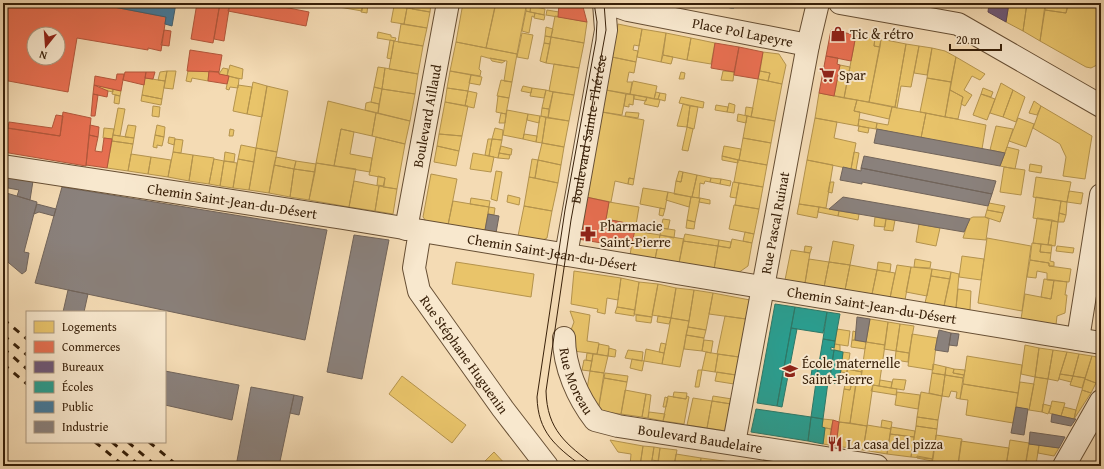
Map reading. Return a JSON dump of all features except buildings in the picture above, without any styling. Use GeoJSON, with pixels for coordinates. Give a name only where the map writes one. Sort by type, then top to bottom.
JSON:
{"type":"FeatureCollection","features":[{"type":"Feature","properties":{"kind":"street","name":"Boulevard Aillaud"},"geometry":{"type":"LineString","coordinates":[[413,230],[448,3]]}},
{"type":"Feature","properties":{"kind":"street","name":"Boulevard Sainte-Thérése"},"geometry":{"type":"LineString","coordinates":[[566,254],[606,30],[604,3]]}},
{"type":"Feature","properties":{"kind":"street","name":"Place Pol Lapeyre"},"geometry":{"type":"LineString","coordinates":[[608,3],[628,10],[808,45]]}},
{"type":"Feature","properties":{"kind":"street","name":"Rue Pascal Ruinat"},"geometry":{"type":"LineString","coordinates":[[734,443],[808,45],[818,3]]}},
{"type":"Feature","properties":{"kind":"street"},"geometry":{"type":"LineString","coordinates":[[840,3],[958,24],[1101,106]]}},
{"type":"Feature","properties":{"kind":"street","name":"Chemin Saint-Jean-du-Désert"},"geometry":{"type":"LineString","coordinates":[[3,166],[566,254],[1101,343]]}},
{"type":"Feature","properties":{"kind":"street"},"geometry":{"type":"LineString","coordinates":[[1078,339],[1101,195]]}},
{"type":"Feature","properties":{"kind":"street","name":"Rue Stéphane Huguenin"},"geometry":{"type":"LineString","coordinates":[[413,230],[414,268],[419,291],[503,409],[548,466]]}},
{"type":"Feature","properties":{"kind":"street","name":"Rue Moreau"},"geometry":{"type":"LineString","coordinates":[[564,338],[567,359],[575,386],[585,407],[595,420]]}},
{"type":"Feature","properties":{"kind":"street"},"geometry":{"type":"LineString","coordinates":[[1064,466],[1101,401]]}},
{"type":"Feature","properties":{"kind":"street","name":"Boulevard Baudelaire"},"geometry":{"type":"LineString","coordinates":[[595,420],[618,426],[876,466]]}},
{"type":"Feature","properties":{"kind":"tram line"},"geometry":{"type":"LineString","coordinates":[[582,466],[556,445],[550,437],[541,420],[537,397],[565,210],[596,40],[597,22],[594,3]]}},
{"type":"Feature","properties":{"kind":"tram line"},"geometry":{"type":"LineString","coordinates":[[595,466],[567,443],[554,426],[547,405],[546,391],[571,220],[606,30],[604,3]]}},
{"type":"Feature","properties":{"kind":"railway"},"geometry":{"type":"LineString","coordinates":[[3,319],[26,338]]}},
{"type":"Feature","properties":{"kind":"railway"},"geometry":{"type":"LineString","coordinates":[[3,335],[26,354]]}},
{"type":"Feature","properties":{"kind":"railway"},"geometry":{"type":"LineString","coordinates":[[3,348],[26,368]]}},
{"type":"Feature","properties":{"kind":"railway"},"geometry":{"type":"LineString","coordinates":[[3,364],[26,383]]}},
{"type":"Feature","properties":{"kind":"railway"},"geometry":{"type":"LineString","coordinates":[[96,443],[124,466]]}},
{"type":"Feature","properties":{"kind":"railway"},"geometry":{"type":"LineString","coordinates":[[113,443],[140,466]]}},
{"type":"Feature","properties":{"kind":"railway"},"geometry":{"type":"LineString","coordinates":[[129,443],[156,466]]}},
{"type":"Feature","properties":{"kind":"railway"},"geometry":{"type":"LineString","coordinates":[[150,443],[178,466]]}},
{"type":"Feature","properties":{"kind":"place","name":"Tic & rétro"},"geometry":{"type":"Point","coordinates":[838,34]}},
{"type":"Feature","properties":{"kind":"place","name":"Spar"},"geometry":{"type":"Point","coordinates":[827,75]}},
{"type":"Feature","properties":{"kind":"place","name":"Pharmacie Saint-Pierre"},"geometry":{"type":"Point","coordinates":[588,234]}},
{"type":"Feature","properties":{"kind":"place","name":"École maternelle Saint-Pierre"},"geometry":{"type":"Point","coordinates":[790,371]}},
{"type":"Feature","properties":{"kind":"place","name":"La casa del pizza"},"geometry":{"type":"Point","coordinates":[835,444]}}]}
